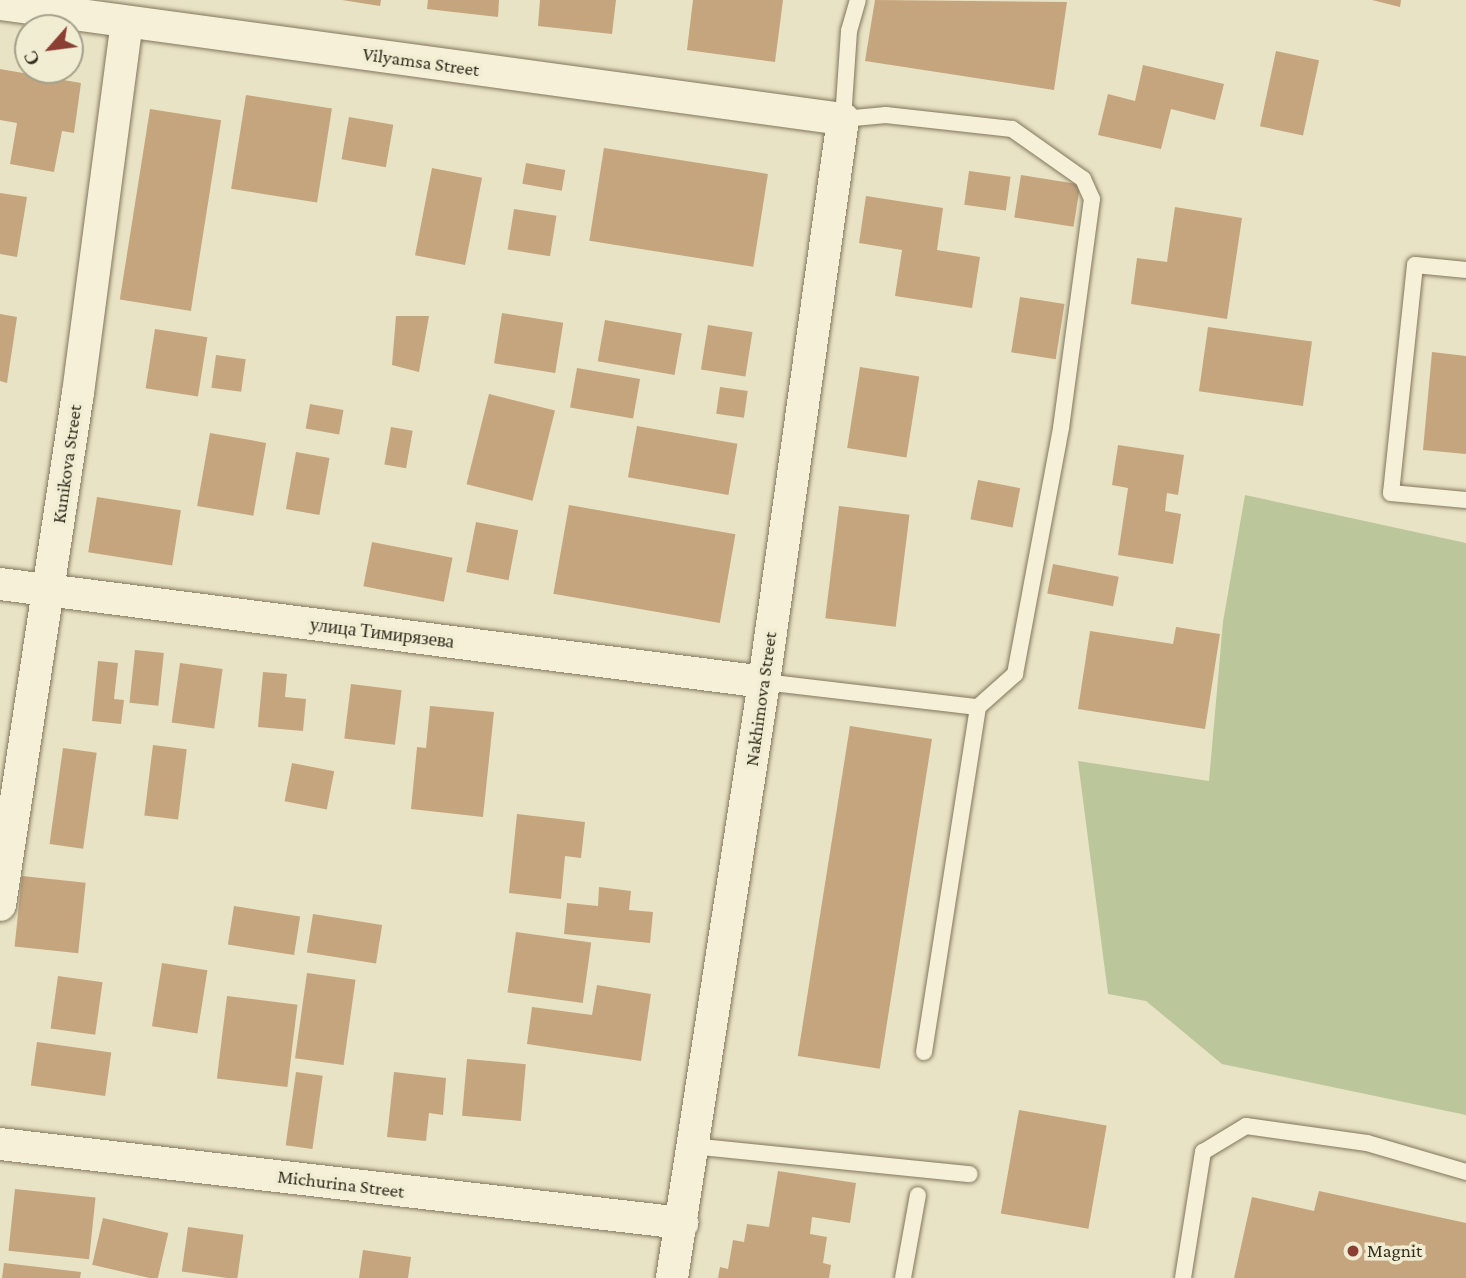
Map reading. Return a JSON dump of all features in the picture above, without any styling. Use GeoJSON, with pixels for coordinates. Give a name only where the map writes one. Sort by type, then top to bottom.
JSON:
{"type":"FeatureCollection","features":[{"type":"Feature","properties":{"kind":"street","name":"Vilyamsa Street"},"geometry":{"type":"LineString","coordinates":[[0,4],[842,119]]}},
{"type":"Feature","properties":{"kind":"street","name":"Kunikova Street"},"geometry":{"type":"LineString","coordinates":[[0,905],[48,590],[127,22]]}},
{"type":"Feature","properties":{"kind":"street","name":"Nakhimova Street"},"geometry":{"type":"LineString","coordinates":[[673,1278],[764,682],[842,119]]}},
{"type":"Feature","properties":{"kind":"street","name":"улица Тимирязева"},"geometry":{"type":"LineString","coordinates":[[0,584],[764,682]]}},
{"type":"Feature","properties":{"kind":"street","name":"Michurina Street"},"geometry":{"type":"LineString","coordinates":[[0,1144],[682,1223]]}},
{"type":"Feature","properties":{"kind":"lane"},"geometry":{"type":"LineString","coordinates":[[858,0],[849,32],[842,119],[887,115],[1012,129],[1083,179],[1092,199],[1061,428],[1015,674],[978,707],[924,1052]]}},
{"type":"Feature","properties":{"kind":"lane"},"geometry":{"type":"LineString","coordinates":[[1466,270],[1415,265],[1391,493],[1466,500]]}},
{"type":"Feature","properties":{"kind":"lane"},"geometry":{"type":"LineString","coordinates":[[764,682],[978,707]]}},
{"type":"Feature","properties":{"kind":"lane"},"geometry":{"type":"LineString","coordinates":[[1183,1278],[1203,1152],[1246,1126],[1367,1143],[1466,1172]]}},
{"type":"Feature","properties":{"kind":"lane"},"geometry":{"type":"LineString","coordinates":[[692,1146],[970,1174]]}},
{"type":"Feature","properties":{"kind":"lane"},"geometry":{"type":"LineString","coordinates":[[903,1278],[918,1195]]}},
{"type":"Feature","properties":{"kind":"green space"},"geometry":{"type":"Polygon","coordinates":[[[1245,495],[1466,543],[1466,1115],[1222,1064],[1146,1001],[1108,994],[1078,761],[1209,781],[1223,622],[1245,495]]]}},
{"type":"Feature","properties":{"kind":"building"},"geometry":{"type":"Polygon","coordinates":[[[342,0],[381,0],[380,6],[342,0]]]}},
{"type":"Feature","properties":{"kind":"building"},"geometry":{"type":"Polygon","coordinates":[[[428,0],[499,0],[498,17],[427,9],[428,0]]]}},
{"type":"Feature","properties":{"kind":"building"},"geometry":{"type":"Polygon","coordinates":[[[540,0],[616,0],[612,34],[538,26],[540,0]]]}},
{"type":"Feature","properties":{"kind":"building"},"geometry":{"type":"Polygon","coordinates":[[[693,0],[783,0],[775,62],[687,50],[693,0]]]}},
{"type":"Feature","properties":{"kind":"building"},"geometry":{"type":"Polygon","coordinates":[[[875,0],[1067,2],[1054,90],[865,61],[875,0]]]}},
{"type":"Feature","properties":{"kind":"building"},"geometry":{"type":"Polygon","coordinates":[[[1372,0],[1401,0],[1400,7],[1372,0]]]}},
{"type":"Feature","properties":{"kind":"building"},"geometry":{"type":"Polygon","coordinates":[[[1276,51],[1319,60],[1303,135],[1260,126],[1276,51]]]}},
{"type":"Feature","properties":{"kind":"building"},"geometry":{"type":"Polygon","coordinates":[[[1143,65],[1224,84],[1215,120],[1171,109],[1161,149],[1098,135],[1108,94],[1135,101],[1143,65]]]}},
{"type":"Feature","properties":{"kind":"building"},"geometry":{"type":"Polygon","coordinates":[[[0,69],[14,71],[14,84],[81,84],[74,133],[62,131],[54,172],[10,164],[17,123],[0,120],[0,69]]]}},
{"type":"Feature","properties":{"kind":"building"},"geometry":{"type":"Polygon","coordinates":[[[246,95],[332,109],[317,202],[231,189],[246,95]]]}},
{"type":"Feature","properties":{"kind":"building"},"geometry":{"type":"Polygon","coordinates":[[[150,109],[221,120],[191,311],[120,300],[150,109]]]}},
{"type":"Feature","properties":{"kind":"building"},"geometry":{"type":"Polygon","coordinates":[[[349,117],[393,125],[386,167],[342,159],[349,117]]]}},
{"type":"Feature","properties":{"kind":"building"},"geometry":{"type":"Polygon","coordinates":[[[604,148],[768,174],[753,267],[589,241],[604,148]]]}},
{"type":"Feature","properties":{"kind":"building"},"geometry":{"type":"Polygon","coordinates":[[[526,163],[565,170],[562,191],[522,184],[526,163]]]}},
{"type":"Feature","properties":{"kind":"building"},"geometry":{"type":"Polygon","coordinates":[[[432,168],[482,178],[465,265],[415,255],[432,168]]]}},
{"type":"Feature","properties":{"kind":"building"},"geometry":{"type":"Polygon","coordinates":[[[969,171],[1011,177],[1006,211],[964,205],[969,171]]]}},
{"type":"Feature","properties":{"kind":"building"},"geometry":{"type":"Polygon","coordinates":[[[1021,175],[1080,184],[1074,227],[1014,217],[1021,175]]]}},
{"type":"Feature","properties":{"kind":"building"},"geometry":{"type":"Polygon","coordinates":[[[0,193],[27,197],[17,257],[0,254],[0,193]]]}},
{"type":"Feature","properties":{"kind":"building"},"geometry":{"type":"Polygon","coordinates":[[[866,196],[943,208],[937,250],[980,257],[972,308],[895,296],[902,250],[859,243],[866,196]]]}},
{"type":"Feature","properties":{"kind":"building"},"geometry":{"type":"Polygon","coordinates":[[[1175,207],[1242,218],[1227,319],[1131,304],[1137,258],[1167,262],[1175,207]]]}},
{"type":"Feature","properties":{"kind":"building"},"geometry":{"type":"Polygon","coordinates":[[[514,209],[556,216],[550,256],[508,249],[514,209]]]}},
{"type":"Feature","properties":{"kind":"building"},"geometry":{"type":"Polygon","coordinates":[[[1020,297],[1064,304],[1056,359],[1011,352],[1020,297]]]}},
{"type":"Feature","properties":{"kind":"building"},"geometry":{"type":"Polygon","coordinates":[[[502,313],[563,323],[555,373],[494,363],[502,313]]]}},
{"type":"Feature","properties":{"kind":"building"},"geometry":{"type":"Polygon","coordinates":[[[0,314],[17,317],[7,383],[0,381],[0,314]]]}},
{"type":"Feature","properties":{"kind":"building"},"geometry":{"type":"Polygon","coordinates":[[[396,316],[429,316],[419,372],[392,365],[396,316]]]}},
{"type":"Feature","properties":{"kind":"building"},"geometry":{"type":"Polygon","coordinates":[[[605,320],[682,334],[675,375],[598,361],[605,320]]]}},
{"type":"Feature","properties":{"kind":"building"},"geometry":{"type":"Polygon","coordinates":[[[708,325],[752,332],[745,376],[701,369],[708,325]]]}},
{"type":"Feature","properties":{"kind":"building"},"geometry":{"type":"Polygon","coordinates":[[[1208,327],[1312,342],[1303,406],[1199,391],[1208,327]]]}},
{"type":"Feature","properties":{"kind":"building"},"geometry":{"type":"Polygon","coordinates":[[[155,329],[207,337],[198,397],[146,388],[155,329]]]}},
{"type":"Feature","properties":{"kind":"building"},"geometry":{"type":"Polygon","coordinates":[[[1432,352],[1466,356],[1466,454],[1423,450],[1432,352]]]}},
{"type":"Feature","properties":{"kind":"building"},"geometry":{"type":"Polygon","coordinates":[[[216,355],[246,359],[241,392],[211,388],[216,355]]]}},
{"type":"Feature","properties":{"kind":"building"},"geometry":{"type":"Polygon","coordinates":[[[860,367],[919,376],[906,457],[847,448],[860,367]]]}},
{"type":"Feature","properties":{"kind":"building"},"geometry":{"type":"Polygon","coordinates":[[[577,368],[640,379],[633,419],[570,407],[577,368]]]}},
{"type":"Feature","properties":{"kind":"building"},"geometry":{"type":"Polygon","coordinates":[[[720,387],[748,391],[744,418],[716,414],[720,387]]]}},
{"type":"Feature","properties":{"kind":"building"},"geometry":{"type":"Polygon","coordinates":[[[489,394],[555,410],[532,501],[467,484],[489,394]]]}},
{"type":"Feature","properties":{"kind":"building"},"geometry":{"type":"Polygon","coordinates":[[[310,404],[343,410],[339,435],[306,429],[310,404]]]}},
{"type":"Feature","properties":{"kind":"building"},"geometry":{"type":"Polygon","coordinates":[[[637,426],[737,444],[728,495],[628,477],[637,426]]]}},
{"type":"Feature","properties":{"kind":"building"},"geometry":{"type":"Polygon","coordinates":[[[391,427],[413,431],[406,468],[384,464],[391,427]]]}},
{"type":"Feature","properties":{"kind":"building"},"geometry":{"type":"Polygon","coordinates":[[[210,433],[266,443],[253,516],[197,506],[210,433]]]}},
{"type":"Feature","properties":{"kind":"building"},"geometry":{"type":"Polygon","coordinates":[[[1118,445],[1184,455],[1178,495],[1167,493],[1165,511],[1181,514],[1173,564],[1118,555],[1128,488],[1112,485],[1118,445]]]}},
{"type":"Feature","properties":{"kind":"building"},"geometry":{"type":"Polygon","coordinates":[[[296,452],[329,458],[319,515],[286,509],[296,452]]]}},
{"type":"Feature","properties":{"kind":"building"},"geometry":{"type":"Polygon","coordinates":[[[978,480],[1020,488],[1013,527],[970,519],[978,480]]]}},
{"type":"Feature","properties":{"kind":"building"},"geometry":{"type":"Polygon","coordinates":[[[97,497],[181,510],[172,566],[88,552],[97,497]]]}},
{"type":"Feature","properties":{"kind":"building"},"geometry":{"type":"Polygon","coordinates":[[[569,505],[735,534],[720,623],[553,594],[569,505]]]}},
{"type":"Feature","properties":{"kind":"building"},"geometry":{"type":"Polygon","coordinates":[[[839,506],[909,515],[896,627],[825,618],[839,506]]]}},
{"type":"Feature","properties":{"kind":"building"},"geometry":{"type":"Polygon","coordinates":[[[476,522],[518,530],[508,580],[466,572],[476,522]]]}},
{"type":"Feature","properties":{"kind":"building"},"geometry":{"type":"Polygon","coordinates":[[[372,542],[452,558],[444,602],[363,586],[372,542]]]}},
{"type":"Feature","properties":{"kind":"building"},"geometry":{"type":"Polygon","coordinates":[[[1053,564],[1119,577],[1113,606],[1047,593],[1053,564]]]}},
{"type":"Feature","properties":{"kind":"building"},"geometry":{"type":"Polygon","coordinates":[[[1176,627],[1220,634],[1205,729],[1078,709],[1090,631],[1173,644],[1176,627]]]}},
{"type":"Feature","properties":{"kind":"building"},"geometry":{"type":"Polygon","coordinates":[[[135,650],[164,653],[158,706],[129,703],[135,650]]]}},
{"type":"Feature","properties":{"kind":"building"},"geometry":{"type":"Polygon","coordinates":[[[98,661],[118,663],[114,699],[124,700],[121,724],[92,721],[98,661]]]}},
{"type":"Feature","properties":{"kind":"building"},"geometry":{"type":"Polygon","coordinates":[[[180,663],[223,669],[214,728],[172,722],[180,663]]]}},
{"type":"Feature","properties":{"kind":"building"},"geometry":{"type":"Polygon","coordinates":[[[263,672],[287,674],[285,697],[306,699],[303,731],[258,727],[263,672]]]}},
{"type":"Feature","properties":{"kind":"building"},"geometry":{"type":"Polygon","coordinates":[[[351,684],[402,690],[395,745],[344,739],[351,684]]]}},
{"type":"Feature","properties":{"kind":"building"},"geometry":{"type":"Polygon","coordinates":[[[430,706],[494,712],[483,817],[411,809],[417,747],[426,748],[430,706]]]}},
{"type":"Feature","properties":{"kind":"building"},"geometry":{"type":"Polygon","coordinates":[[[850,726],[932,739],[880,1069],[798,1056],[850,726]]]}},
{"type":"Feature","properties":{"kind":"building"},"geometry":{"type":"Polygon","coordinates":[[[153,745],[187,749],[178,820],[144,815],[153,745]]]}},
{"type":"Feature","properties":{"kind":"building"},"geometry":{"type":"Polygon","coordinates":[[[63,748],[97,753],[83,849],[50,844],[63,748]]]}},
{"type":"Feature","properties":{"kind":"building"},"geometry":{"type":"Polygon","coordinates":[[[292,763],[334,771],[327,809],[285,801],[292,763]]]}},
{"type":"Feature","properties":{"kind":"building"},"geometry":{"type":"Polygon","coordinates":[[[517,814],[585,822],[581,858],[565,856],[561,899],[509,893],[517,814]]]}},
{"type":"Feature","properties":{"kind":"building"},"geometry":{"type":"Polygon","coordinates":[[[22,876],[86,883],[78,953],[15,947],[22,876]]]}},
{"type":"Feature","properties":{"kind":"building"},"geometry":{"type":"Polygon","coordinates":[[[599,887],[631,891],[629,910],[653,912],[650,943],[564,934],[567,903],[598,906],[599,887]]]}},
{"type":"Feature","properties":{"kind":"building"},"geometry":{"type":"Polygon","coordinates":[[[234,906],[300,916],[294,955],[228,945],[234,906]]]}},
{"type":"Feature","properties":{"kind":"building"},"geometry":{"type":"Polygon","coordinates":[[[313,914],[382,925],[376,963],[307,953],[313,914]]]}},
{"type":"Feature","properties":{"kind":"building"},"geometry":{"type":"Polygon","coordinates":[[[516,932],[591,943],[583,1003],[508,992],[516,932]]]}},
{"type":"Feature","properties":{"kind":"building"},"geometry":{"type":"Polygon","coordinates":[[[162,963],[207,970],[197,1033],[152,1026],[162,963]]]}},
{"type":"Feature","properties":{"kind":"building"},"geometry":{"type":"Polygon","coordinates":[[[307,973],[356,980],[344,1065],[295,1058],[307,973]]]}},
{"type":"Feature","properties":{"kind":"building"},"geometry":{"type":"Polygon","coordinates":[[[58,976],[103,982],[95,1035],[51,1028],[58,976]]]}},
{"type":"Feature","properties":{"kind":"building"},"geometry":{"type":"Polygon","coordinates":[[[597,985],[651,994],[641,1061],[527,1044],[532,1007],[592,1015],[597,985]]]}},
{"type":"Feature","properties":{"kind":"building"},"geometry":{"type":"Polygon","coordinates":[[[227,996],[297,1005],[287,1087],[217,1078],[227,996]]]}},
{"type":"Feature","properties":{"kind":"building"},"geometry":{"type":"Polygon","coordinates":[[[37,1042],[111,1052],[105,1096],[31,1086],[37,1042]]]}},
{"type":"Feature","properties":{"kind":"building"},"geometry":{"type":"Polygon","coordinates":[[[467,1059],[526,1064],[521,1121],[462,1116],[467,1059]]]}},
{"type":"Feature","properties":{"kind":"building"},"geometry":{"type":"Polygon","coordinates":[[[296,1072],[323,1076],[312,1149],[286,1145],[296,1072]]]}},
{"type":"Feature","properties":{"kind":"building"},"geometry":{"type":"Polygon","coordinates":[[[394,1072],[446,1078],[443,1115],[429,1113],[426,1141],[387,1137],[394,1072]]]}},
{"type":"Feature","properties":{"kind":"building"},"geometry":{"type":"Polygon","coordinates":[[[1019,1110],[1107,1125],[1088,1229],[1001,1213],[1019,1110]]]}},
{"type":"Feature","properties":{"kind":"building"},"geometry":{"type":"Polygon","coordinates":[[[778,1171],[856,1183],[850,1223],[812,1217],[810,1234],[827,1237],[823,1263],[831,1265],[829,1278],[718,1278],[720,1267],[728,1269],[733,1240],[744,1242],[747,1224],[769,1227],[778,1171]]]}},
{"type":"Feature","properties":{"kind":"building"},"geometry":{"type":"Polygon","coordinates":[[[15,1189],[96,1197],[89,1259],[9,1251],[15,1189]]]}},
{"type":"Feature","properties":{"kind":"building","name":"Magnit"},"geometry":{"type":"Polygon","coordinates":[[[1319,1191],[1466,1223],[1466,1278],[1234,1278],[1252,1197],[1314,1211],[1319,1191]]]}},
{"type":"Feature","properties":{"kind":"building"},"geometry":{"type":"Polygon","coordinates":[[[103,1218],[168,1233],[158,1278],[92,1265],[103,1218]]]}},
{"type":"Feature","properties":{"kind":"building"},"geometry":{"type":"Polygon","coordinates":[[[188,1227],[243,1235],[237,1278],[182,1272],[188,1227]]]}},
{"type":"Feature","properties":{"kind":"building"},"geometry":{"type":"Polygon","coordinates":[[[363,1250],[411,1257],[408,1278],[359,1278],[363,1250]]]}},
{"type":"Feature","properties":{"kind":"building"},"geometry":{"type":"Polygon","coordinates":[[[4,1263],[81,1272],[80,1278],[2,1278],[4,1263]]]}},
{"type":"Feature","properties":{"kind":"place","name":"Magnit"},"geometry":{"type":"Point","coordinates":[1353,1251]}}]}
